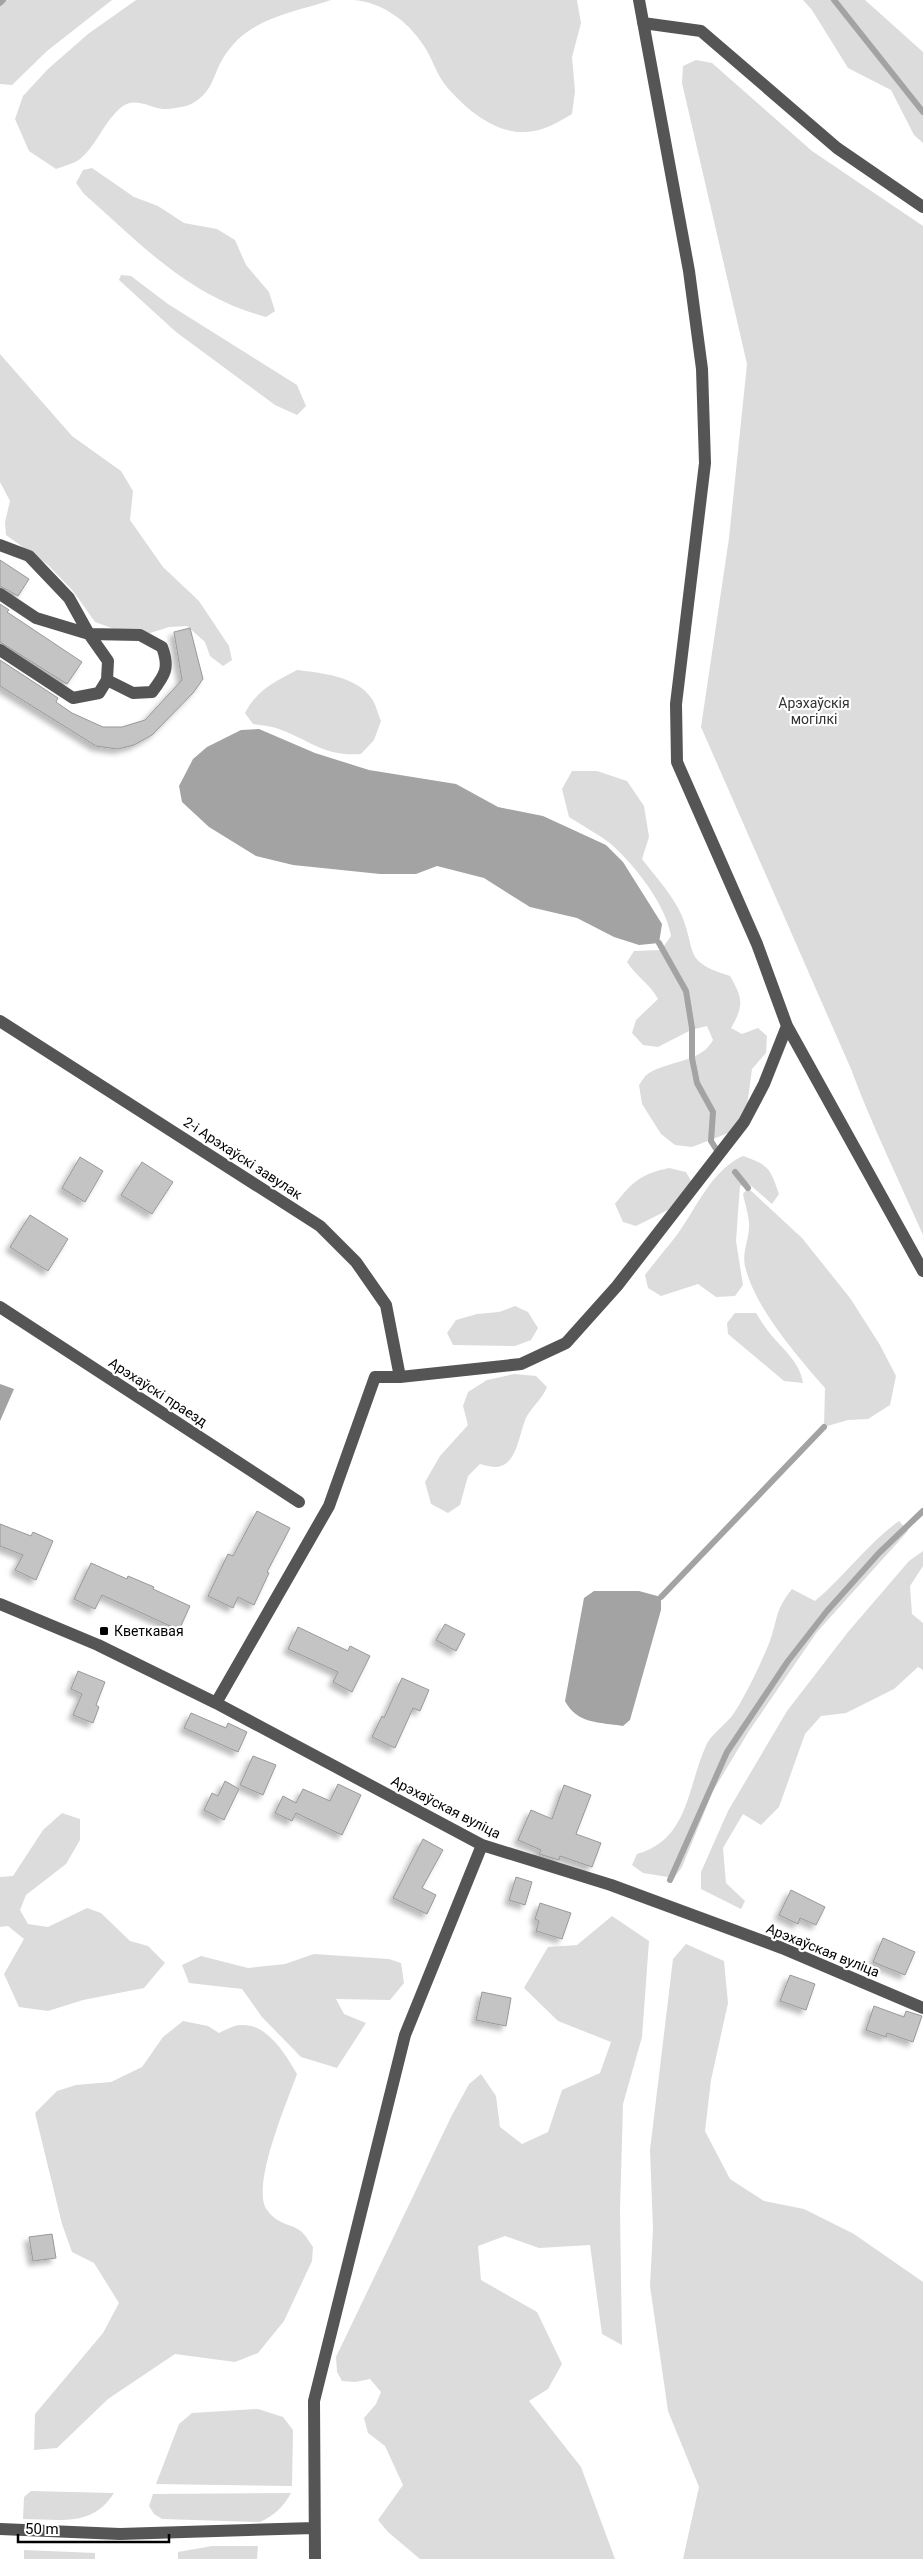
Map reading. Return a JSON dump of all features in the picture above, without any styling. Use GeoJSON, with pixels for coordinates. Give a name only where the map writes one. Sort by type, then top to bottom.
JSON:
{"type":"FeatureCollection","features":[{"type":"Feature","properties":{"kind":"street"},"geometry":{"type":"LineString","coordinates":[[639,0],[689,271],[702,369],[705,463],[676,704],[677,762],[758,944],[787,1026],[923,1271]]}},
{"type":"Feature","properties":{"kind":"street"},"geometry":{"type":"LineString","coordinates":[[643,24],[701,31],[837,148],[923,206]]}},
{"type":"Feature","properties":{"kind":"street"},"geometry":{"type":"LineString","coordinates":[[0,545],[29,556],[69,598],[89,634],[108,661],[107,680],[98,693],[73,698],[0,650]]}},
{"type":"Feature","properties":{"kind":"street"},"geometry":{"type":"LineString","coordinates":[[0,594],[36,618],[89,634],[140,635],[162,647],[167,662],[162,679],[152,692],[133,693],[107,680]]}},
{"type":"Feature","properties":{"kind":"street","name":"2-і Арэхаўскі завулак"},"geometry":{"type":"LineString","coordinates":[[0,1021],[320,1226],[356,1262],[386,1305],[400,1376]]}},
{"type":"Feature","properties":{"kind":"street"},"geometry":{"type":"LineString","coordinates":[[216,1703],[329,1506],[375,1377],[521,1364],[566,1343],[617,1286],[744,1122],[764,1084],[787,1026]]}},
{"type":"Feature","properties":{"kind":"street","name":"Арэхаўскі праезд"},"geometry":{"type":"LineString","coordinates":[[0,1307],[299,1502]]}},
{"type":"Feature","properties":{"kind":"street","name":"Арэхаўская вуліца"},"geometry":{"type":"LineString","coordinates":[[0,1604],[98,1644],[216,1703],[482,1845],[610,1885],[759,1940],[923,2008]]}},
{"type":"Feature","properties":{"kind":"street"},"geometry":{"type":"LineString","coordinates":[[314,2559],[314,2401],[405,2035],[482,1845]]}},
{"type":"Feature","properties":{"kind":"street"},"geometry":{"type":"LineString","coordinates":[[0,2529],[120,2534],[314,2528]]}},
{"type":"Feature","properties":{"kind":"green space"},"geometry":{"type":"Polygon","coordinates":[[[0,0],[112,0],[47,51],[12,85],[0,84],[0,0]]]}},
{"type":"Feature","properties":{"kind":"green space"},"geometry":{"type":"Polygon","coordinates":[[[136,0],[331,0],[284,14],[256,26],[243,35],[222,60],[205,94],[190,104],[178,108],[163,109],[138,103],[123,106],[111,118],[92,146],[80,159],[72,164],[56,169],[29,151],[15,119],[23,96],[48,69],[88,34],[136,0]]]}},
{"type":"Feature","properties":{"kind":"green space"},"geometry":{"type":"Polygon","coordinates":[[[353,0],[577,0],[581,23],[572,57],[575,91],[572,114],[555,124],[531,132],[516,132],[490,123],[466,106],[446,86],[418,37],[402,21],[384,9],[353,0]]]}},
{"type":"Feature","properties":{"kind":"green space"},"geometry":{"type":"Polygon","coordinates":[[[803,0],[865,0],[923,52],[923,143],[914,135],[891,90],[848,68],[812,10],[803,0]]]}},
{"type":"Feature","properties":{"kind":"green space","name":"Арэхаўскія могілкі"},"geometry":{"type":"Polygon","coordinates":[[[696,60],[712,63],[812,151],[923,226],[923,1235],[701,727],[729,538],[747,364],[682,83],[683,66],[696,60]]]}},
{"type":"Feature","properties":{"kind":"green space"},"geometry":{"type":"Polygon","coordinates":[[[92,168],[134,197],[158,206],[184,223],[217,229],[235,240],[246,265],[269,292],[275,311],[266,317],[238,308],[189,282],[168,267],[84,194],[76,183],[83,170],[92,168]]]}},
{"type":"Feature","properties":{"kind":"green space"},"geometry":{"type":"Polygon","coordinates":[[[121,275],[131,276],[168,304],[297,385],[306,406],[297,415],[275,405],[176,332],[119,280],[121,275]]]}},
{"type":"Feature","properties":{"kind":"green space"},"geometry":{"type":"Polygon","coordinates":[[[0,354],[72,436],[121,471],[133,491],[130,520],[163,567],[199,601],[229,646],[232,660],[223,666],[210,656],[205,642],[187,626],[169,627],[147,634],[117,630],[95,622],[73,591],[48,565],[6,535],[5,522],[10,501],[0,482],[0,354]]]}},
{"type":"Feature","properties":{"kind":"green space"},"geometry":{"type":"Polygon","coordinates":[[[297,670],[338,677],[357,685],[372,699],[381,721],[374,740],[361,754],[336,753],[288,732],[253,724],[245,713],[255,698],[274,683],[297,670]]]}},
{"type":"Feature","properties":{"kind":"green space"},"geometry":{"type":"Polygon","coordinates":[[[572,771],[597,771],[627,781],[644,806],[649,837],[642,859],[669,893],[678,908],[694,955],[705,966],[730,976],[737,990],[740,1008],[731,1028],[742,1034],[758,1028],[767,1036],[766,1053],[752,1069],[747,1106],[731,1132],[692,1147],[675,1145],[661,1134],[642,1104],[639,1085],[649,1073],[701,1053],[713,1040],[707,1026],[691,1030],[658,1047],[643,1045],[632,1033],[636,1020],[658,999],[627,962],[634,951],[661,950],[671,936],[663,911],[648,886],[630,863],[611,844],[569,817],[562,789],[572,771]]]}},
{"type":"Feature","properties":{"kind":"green space"},"geometry":{"type":"Polygon","coordinates":[[[743,1156],[763,1165],[771,1173],[779,1194],[772,1204],[748,1183],[740,1186],[736,1241],[743,1285],[735,1296],[716,1297],[698,1284],[661,1296],[648,1288],[645,1275],[679,1232],[706,1189],[723,1170],[743,1156]]]}},
{"type":"Feature","properties":{"kind":"green space"},"geometry":{"type":"Polygon","coordinates":[[[669,1168],[686,1172],[691,1181],[668,1210],[636,1226],[623,1222],[615,1204],[621,1196],[644,1176],[669,1168]]]}},
{"type":"Feature","properties":{"kind":"green space"},"geometry":{"type":"Polygon","coordinates":[[[748,1188],[802,1238],[850,1298],[880,1345],[896,1376],[890,1405],[868,1419],[848,1420],[824,1427],[825,1388],[791,1348],[769,1317],[751,1285],[746,1270],[744,1254],[749,1224],[743,1194],[748,1188]]]}},
{"type":"Feature","properties":{"kind":"green space"},"geometry":{"type":"Polygon","coordinates":[[[515,1306],[528,1312],[538,1328],[531,1340],[515,1346],[453,1345],[447,1333],[456,1320],[477,1314],[499,1312],[515,1306]]]}},
{"type":"Feature","properties":{"kind":"green space"},"geometry":{"type":"Polygon","coordinates":[[[735,1313],[756,1313],[795,1363],[803,1383],[784,1381],[728,1334],[727,1323],[735,1313]]]}},
{"type":"Feature","properties":{"kind":"green space"},"geometry":{"type":"Polygon","coordinates":[[[514,1374],[536,1376],[547,1387],[527,1416],[517,1447],[509,1461],[496,1467],[480,1464],[468,1476],[460,1505],[448,1513],[431,1504],[425,1482],[440,1456],[468,1425],[463,1406],[468,1392],[487,1380],[514,1374]]]}},
{"type":"Feature","properties":{"kind":"green space"},"geometry":{"type":"Polygon","coordinates":[[[899,1521],[908,1531],[817,1632],[749,1731],[713,1791],[682,1867],[674,1878],[643,1873],[632,1865],[637,1854],[654,1847],[667,1837],[676,1825],[689,1796],[707,1743],[731,1717],[743,1698],[767,1649],[780,1609],[792,1589],[815,1601],[887,1530],[899,1521]]]}},
{"type":"Feature","properties":{"kind":"green space"},"geometry":{"type":"Polygon","coordinates":[[[923,1551],[923,1566],[910,1586],[912,1614],[923,1623],[923,1670],[918,1667],[894,1689],[846,1713],[821,1716],[805,1734],[779,1807],[761,1825],[743,1814],[723,1848],[726,1883],[745,1901],[741,1909],[701,1889],[701,1872],[728,1811],[787,1711],[848,1632],[909,1561],[923,1551]]]}},
{"type":"Feature","properties":{"kind":"green space"},"geometry":{"type":"Polygon","coordinates":[[[62,1813],[80,1819],[80,1840],[66,1864],[26,1895],[20,1910],[28,1924],[48,1927],[87,1908],[101,1913],[130,1941],[148,1946],[165,1963],[144,1988],[83,2000],[48,2011],[19,2007],[4,1974],[24,1939],[8,1926],[0,1927],[0,1877],[13,1876],[43,1830],[62,1813]]]}},
{"type":"Feature","properties":{"kind":"green space"},"geometry":{"type":"Polygon","coordinates":[[[612,1916],[649,1941],[642,2037],[623,2104],[620,2210],[622,2345],[602,2334],[590,2245],[539,2248],[505,2236],[478,2246],[481,2280],[537,2312],[562,2364],[548,2389],[529,2401],[581,2467],[615,2559],[420,2559],[388,2532],[378,2520],[403,2485],[385,2446],[368,2433],[364,2418],[376,2404],[381,2392],[370,2379],[355,2382],[342,2381],[337,2372],[336,2357],[451,2117],[469,2084],[481,2074],[496,2096],[500,2127],[522,2144],[548,2132],[562,2090],[600,2073],[611,2042],[558,2021],[524,1988],[548,1947],[577,1945],[612,1916]]]}},
{"type":"Feature","properties":{"kind":"green space"},"geometry":{"type":"Polygon","coordinates":[[[686,1944],[724,1961],[728,2003],[711,2080],[705,2131],[730,2179],[764,2201],[804,2209],[854,2234],[923,2282],[923,2559],[683,2559],[699,2487],[668,2411],[650,2286],[653,2229],[650,2150],[673,1959],[686,1944]]]}},
{"type":"Feature","properties":{"kind":"green space"},"geometry":{"type":"Polygon","coordinates":[[[314,1954],[389,1959],[401,1963],[404,1983],[390,2000],[336,1999],[344,2014],[366,2023],[337,2068],[301,2057],[262,2017],[242,1989],[189,1983],[182,1965],[201,1956],[248,1968],[285,1964],[314,1954]]]}},
{"type":"Feature","properties":{"kind":"green space"},"geometry":{"type":"Polygon","coordinates":[[[183,2021],[208,2026],[219,2033],[238,2025],[259,2029],[275,2042],[297,2074],[272,2143],[263,2183],[263,2199],[267,2210],[276,2219],[298,2229],[305,2235],[313,2247],[312,2261],[284,2321],[258,2353],[235,2362],[175,2354],[108,2399],[57,2448],[34,2450],[35,2414],[103,2333],[119,2303],[94,2263],[72,2252],[62,2224],[35,2113],[57,2091],[76,2085],[111,2082],[142,2067],[163,2037],[183,2021]]]}},
{"type":"Feature","properties":{"kind":"green space"},"geometry":{"type":"Polygon","coordinates":[[[258,2409],[283,2417],[293,2430],[292,2486],[156,2484],[179,2424],[192,2413],[258,2409]]]}},
{"type":"Feature","properties":{"kind":"green space"},"geometry":{"type":"Polygon","coordinates":[[[31,2491],[114,2493],[96,2512],[85,2517],[62,2520],[23,2519],[24,2497],[31,2491]]]}},
{"type":"Feature","properties":{"kind":"green space"},"geometry":{"type":"Polygon","coordinates":[[[291,2493],[278,2510],[260,2522],[162,2519],[154,2514],[149,2506],[153,2494],[291,2493]]]}},
{"type":"Feature","properties":{"kind":"green space"},"geometry":{"type":"Polygon","coordinates":[[[212,2546],[258,2546],[257,2559],[178,2559],[178,2552],[212,2546]]]}},
{"type":"Feature","properties":{"kind":"green space"},"geometry":{"type":"Polygon","coordinates":[[[24,2550],[95,2553],[95,2559],[24,2559],[24,2550]]]}},
{"type":"Feature","properties":{"kind":"shaded area"},"geometry":{"type":"Polygon","coordinates":[[[259,729],[315,753],[369,770],[456,784],[498,807],[543,816],[606,845],[623,862],[662,924],[659,943],[639,945],[614,937],[577,918],[530,907],[484,878],[437,866],[416,874],[380,874],[293,865],[256,856],[209,827],[182,802],[179,786],[193,759],[207,747],[241,730],[259,729]]]}},
{"type":"Feature","properties":{"kind":"shaded area"},"geometry":{"type":"Polygon","coordinates":[[[0,1384],[14,1389],[0,1421],[0,1384]]]}},
{"type":"Feature","properties":{"kind":"shaded area"},"geometry":{"type":"Polygon","coordinates":[[[594,1591],[639,1591],[661,1597],[661,1610],[630,1720],[623,1726],[582,1718],[570,1709],[565,1701],[584,1598],[594,1591]]]}},
{"type":"Feature","properties":{"kind":"building"},"geometry":{"type":"Polygon","coordinates":[[[0,560],[29,579],[18,596],[0,586],[0,560]]]}},
{"type":"Feature","properties":{"kind":"building"},"geometry":{"type":"Polygon","coordinates":[[[0,604],[9,610],[7,612],[82,662],[67,684],[0,642],[0,604]]]}},
{"type":"Feature","properties":{"kind":"building"},"geometry":{"type":"Polygon","coordinates":[[[190,628],[203,679],[193,693],[152,735],[134,745],[118,749],[96,746],[0,686],[0,660],[58,698],[56,702],[72,713],[103,727],[122,727],[145,720],[182,680],[174,632],[190,628]]]}},
{"type":"Feature","properties":{"kind":"building"},"geometry":{"type":"Polygon","coordinates":[[[80,1157],[103,1171],[85,1202],[62,1188],[80,1157]]]}},
{"type":"Feature","properties":{"kind":"building"},"geometry":{"type":"Polygon","coordinates":[[[142,1162],[173,1182],[152,1214],[121,1195],[142,1162]]]}},
{"type":"Feature","properties":{"kind":"building"},"geometry":{"type":"Polygon","coordinates":[[[30,1215],[68,1239],[48,1271],[10,1247],[30,1215]]]}},
{"type":"Feature","properties":{"kind":"building"},"geometry":{"type":"Polygon","coordinates":[[[257,1511],[290,1528],[267,1572],[269,1573],[254,1605],[238,1597],[233,1608],[208,1596],[228,1554],[233,1556],[257,1511]]]}},
{"type":"Feature","properties":{"kind":"building"},"geometry":{"type":"Polygon","coordinates":[[[0,1524],[31,1536],[33,1532],[53,1541],[36,1580],[15,1570],[23,1555],[0,1546],[0,1524]]]}},
{"type":"Feature","properties":{"kind":"building"},"geometry":{"type":"Polygon","coordinates":[[[91,1563],[127,1579],[128,1576],[154,1587],[153,1589],[190,1606],[179,1630],[102,1595],[95,1609],[74,1599],[91,1563]]]}},
{"type":"Feature","properties":{"kind":"building"},"geometry":{"type":"Polygon","coordinates":[[[445,1624],[465,1634],[456,1651],[436,1640],[445,1624]]]}},
{"type":"Feature","properties":{"kind":"building"},"geometry":{"type":"Polygon","coordinates":[[[298,1627],[348,1651],[350,1646],[370,1656],[352,1692],[333,1682],[338,1672],[288,1649],[298,1627]]]}},
{"type":"Feature","properties":{"kind":"building"},"geometry":{"type":"Polygon","coordinates":[[[78,1671],[105,1682],[96,1705],[99,1707],[93,1723],[73,1715],[82,1694],[71,1689],[78,1671]]]}},
{"type":"Feature","properties":{"kind":"building"},"geometry":{"type":"Polygon","coordinates":[[[402,1678],[429,1690],[420,1711],[413,1708],[395,1748],[372,1737],[382,1716],[384,1718],[402,1678]]]}},
{"type":"Feature","properties":{"kind":"building"},"geometry":{"type":"Polygon","coordinates":[[[191,1713],[226,1728],[228,1723],[247,1732],[238,1752],[184,1728],[191,1713]]]}},
{"type":"Feature","properties":{"kind":"building"},"geometry":{"type":"Polygon","coordinates":[[[253,1756],[276,1765],[263,1795],[240,1785],[253,1756]]]}},
{"type":"Feature","properties":{"kind":"building"},"geometry":{"type":"Polygon","coordinates":[[[225,1781],[239,1789],[224,1820],[204,1810],[212,1793],[218,1796],[225,1781]]]}},
{"type":"Feature","properties":{"kind":"building"},"geometry":{"type":"Polygon","coordinates":[[[338,1784],[361,1795],[342,1835],[296,1813],[292,1821],[275,1813],[283,1796],[296,1803],[303,1789],[330,1801],[338,1784]]]}},
{"type":"Feature","properties":{"kind":"building"},"geometry":{"type":"Polygon","coordinates":[[[564,1785],[591,1795],[576,1834],[601,1843],[592,1867],[560,1856],[559,1860],[539,1854],[541,1850],[518,1840],[531,1810],[552,1819],[564,1785]]]}},
{"type":"Feature","properties":{"kind":"building"},"geometry":{"type":"Polygon","coordinates":[[[423,1839],[443,1850],[422,1888],[436,1895],[427,1914],[393,1898],[423,1839]]]}},
{"type":"Feature","properties":{"kind":"building"},"geometry":{"type":"Polygon","coordinates":[[[516,1877],[532,1882],[525,1905],[509,1900],[516,1877]]]}},
{"type":"Feature","properties":{"kind":"building"},"geometry":{"type":"Polygon","coordinates":[[[791,1890],[825,1907],[816,1925],[800,1918],[798,1924],[779,1915],[791,1890]]]}},
{"type":"Feature","properties":{"kind":"building"},"geometry":{"type":"Polygon","coordinates":[[[540,1903],[571,1913],[562,1939],[536,1931],[539,1921],[535,1919],[540,1903]]]}},
{"type":"Feature","properties":{"kind":"building"},"geometry":{"type":"Polygon","coordinates":[[[883,1938],[915,1952],[905,1975],[873,1962],[883,1938]]]}},
{"type":"Feature","properties":{"kind":"building"},"geometry":{"type":"Polygon","coordinates":[[[790,1975],[815,1984],[806,2010],[780,2001],[790,1975]]]}},
{"type":"Feature","properties":{"kind":"building"},"geometry":{"type":"Polygon","coordinates":[[[482,1992],[511,1998],[506,2026],[476,2020],[482,1992]]]}},
{"type":"Feature","properties":{"kind":"building"},"geometry":{"type":"Polygon","coordinates":[[[874,2006],[904,2017],[906,2011],[922,2016],[913,2042],[887,2033],[886,2037],[866,2030],[874,2006]]]}},
{"type":"Feature","properties":{"kind":"building"},"geometry":{"type":"Polygon","coordinates":[[[52,2234],[56,2258],[33,2261],[29,2237],[52,2234]]]}},
{"type":"Feature","properties":{"kind":"waterway"},"geometry":{"type":"LineString","coordinates":[[0,3],[3,0]]}},
{"type":"Feature","properties":{"kind":"waterway"},"geometry":{"type":"LineString","coordinates":[[834,0],[923,112]]}},
{"type":"Feature","properties":{"kind":"waterway"},"geometry":{"type":"LineString","coordinates":[[659,943],[686,991],[692,1028],[692,1058],[697,1083],[713,1112],[711,1141],[718,1152]]}},
{"type":"Feature","properties":{"kind":"waterway"},"geometry":{"type":"LineString","coordinates":[[735,1172],[748,1188]]}},
{"type":"Feature","properties":{"kind":"waterway"},"geometry":{"type":"LineString","coordinates":[[661,1597],[824,1427]]}},
{"type":"Feature","properties":{"kind":"waterway"},"geometry":{"type":"LineString","coordinates":[[670,1880],[727,1752],[788,1661],[827,1611],[879,1553],[923,1511]]}},
{"type":"Feature","properties":{"kind":"place","name":"Кветкавая"},"geometry":{"type":"Point","coordinates":[104,1631]}}]}
